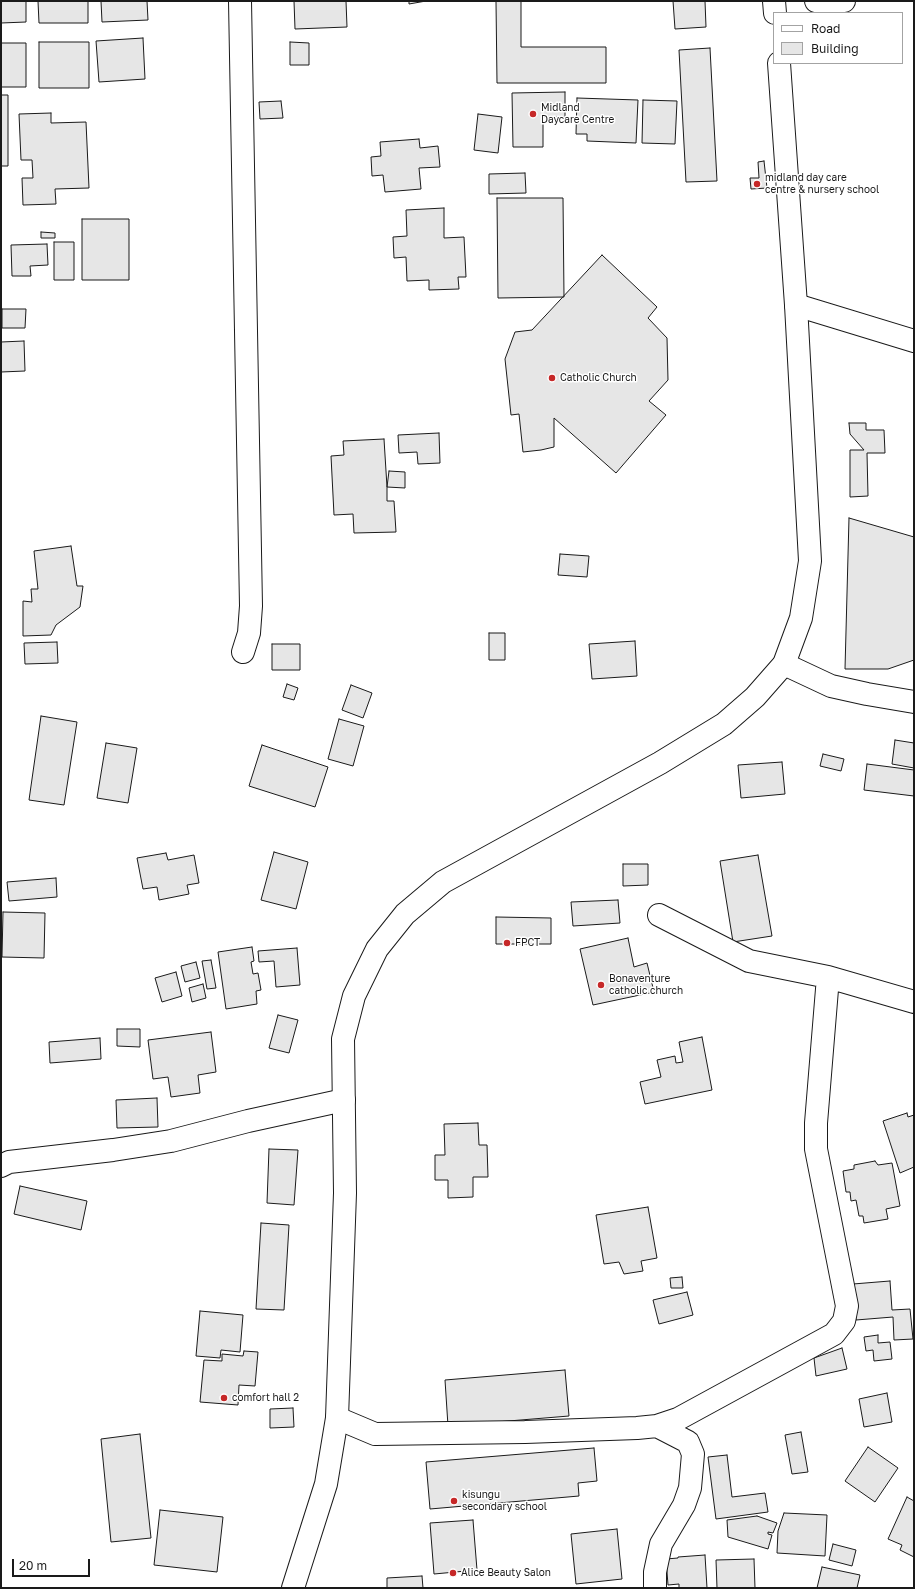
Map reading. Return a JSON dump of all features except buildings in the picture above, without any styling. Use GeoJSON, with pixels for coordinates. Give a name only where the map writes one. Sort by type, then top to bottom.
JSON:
{"type":"FeatureCollection","features":[{"type":"Feature","properties":{"kind":"street"},"geometry":{"type":"LineString","coordinates":[[240,1],[251,606],[249,633],[243,652]]}},
{"type":"Feature","properties":{"kind":"street"},"geometry":{"type":"LineString","coordinates":[[774,1],[775,12]]}},
{"type":"Feature","properties":{"kind":"street"},"geometry":{"type":"LineString","coordinates":[[816,1],[828,4],[844,1]]}},
{"type":"Feature","properties":{"kind":"street"},"geometry":{"type":"LineString","coordinates":[[293,1588],[326,1484],[337,1418],[345,1194],[343,1039],[354,996],[377,949],[405,914],[443,882],[660,763],[724,724],[755,697],[784,664],[801,618],[810,561],[796,305],[779,64]]}},
{"type":"Feature","properties":{"kind":"street"},"geometry":{"type":"LineString","coordinates":[[796,305],[914,341]]}},
{"type":"Feature","properties":{"kind":"street"},"geometry":{"type":"LineString","coordinates":[[784,664],[831,686],[914,702]]}},
{"type":"Feature","properties":{"kind":"street"},"geometry":{"type":"LineString","coordinates":[[659,915],[749,961],[828,977],[914,1002]]}},
{"type":"Feature","properties":{"kind":"street"},"geometry":{"type":"LineString","coordinates":[[337,1418],[375,1434],[547,1431],[657,1426],[678,1419],[834,1334],[844,1321],[848,1306],[816,1149],[816,1123],[828,977]]}},
{"type":"Feature","properties":{"kind":"street"},"geometry":{"type":"LineString","coordinates":[[1,1166],[9,1162],[113,1150],[171,1141],[248,1121],[344,1100]]}},
{"type":"Feature","properties":{"kind":"street"},"geometry":{"type":"LineString","coordinates":[[655,1588],[655,1572],[661,1544],[684,1505],[690,1488],[693,1454],[688,1442],[657,1426]]}},
{"type":"Feature","properties":{"kind":"place","name":"Midland Daycare Centre"},"geometry":{"type":"Point","coordinates":[533,114]}},
{"type":"Feature","properties":{"kind":"place","name":"midland day care centre & nursery school"},"geometry":{"type":"Point","coordinates":[757,184]}},
{"type":"Feature","properties":{"kind":"place","name":"Catholic Church"},"geometry":{"type":"Point","coordinates":[552,378]}},
{"type":"Feature","properties":{"kind":"place","name":"FPCT"},"geometry":{"type":"Point","coordinates":[507,943]}},
{"type":"Feature","properties":{"kind":"place","name":"Bonaventure catholic church"},"geometry":{"type":"Point","coordinates":[601,985]}},
{"type":"Feature","properties":{"kind":"place","name":"comfort hall 2"},"geometry":{"type":"Point","coordinates":[224,1398]}},
{"type":"Feature","properties":{"kind":"place","name":"kisungu secondary school"},"geometry":{"type":"Point","coordinates":[454,1501]}},
{"type":"Feature","properties":{"kind":"place","name":"Alice Beauty Salon"},"geometry":{"type":"Point","coordinates":[453,1573]}}]}
